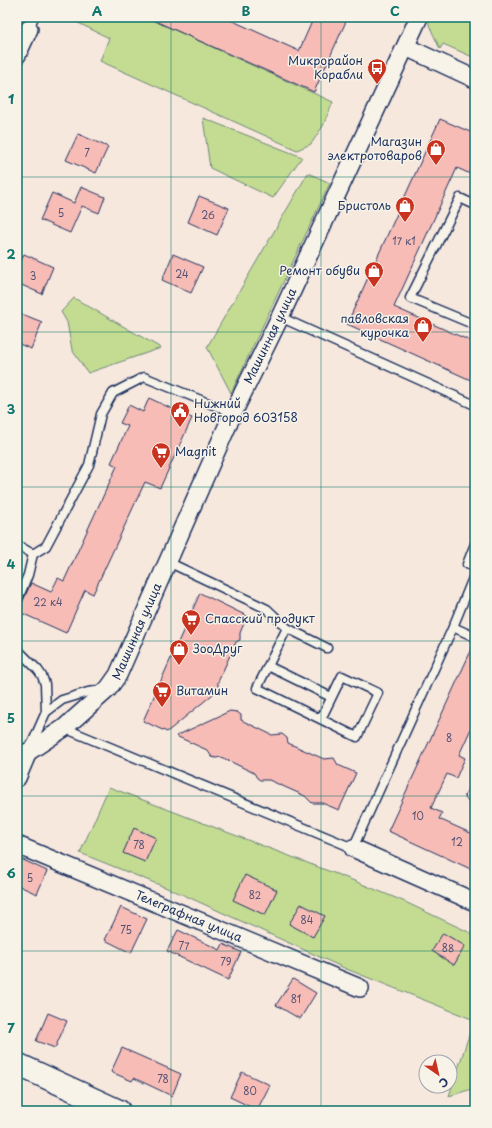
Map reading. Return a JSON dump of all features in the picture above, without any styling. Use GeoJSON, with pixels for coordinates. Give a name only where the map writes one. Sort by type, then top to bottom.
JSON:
{"type":"FeatureCollection","features":[{"type":"Feature","properties":{"kind":"main road"},"geometry":{"type":"LineString","coordinates":[[17,1064],[118,1111]]}},
{"type":"Feature","properties":{"kind":"street","name":"Машинная улица"},"geometry":{"type":"LineString","coordinates":[[28,752],[64,728],[108,689],[121,669],[233,413],[280,317],[419,17]]}},
{"type":"Feature","properties":{"kind":"street"},"geometry":{"type":"LineString","coordinates":[[17,55],[32,23]]}},
{"type":"Feature","properties":{"kind":"street"},"geometry":{"type":"LineString","coordinates":[[406,47],[475,80]]}},
{"type":"Feature","properties":{"kind":"street"},"geometry":{"type":"LineString","coordinates":[[17,778],[28,752]]}},
{"type":"Feature","properties":{"kind":"street","name":"Телеграфная улица"},"geometry":{"type":"LineString","coordinates":[[17,845],[360,988]]}},
{"type":"Feature","properties":{"kind":"street"},"geometry":{"type":"LineString","coordinates":[[353,848],[475,902]]}},
{"type":"Feature","properties":{"kind":"lane"},"geometry":{"type":"LineString","coordinates":[[475,205],[460,198],[410,298],[475,325]]}},
{"type":"Feature","properties":{"kind":"lane"},"geometry":{"type":"LineString","coordinates":[[280,317],[475,405]]}},
{"type":"Feature","properties":{"kind":"lane"},"geometry":{"type":"LineString","coordinates":[[17,601],[28,575],[33,554],[46,546],[89,465],[101,414],[113,393],[144,377],[233,413]]}},
{"type":"Feature","properties":{"kind":"lane"},"geometry":{"type":"LineString","coordinates":[[475,544],[467,564],[475,567]]}},
{"type":"Feature","properties":{"kind":"lane"},"geometry":{"type":"LineString","coordinates":[[17,545],[33,554]]}},
{"type":"Feature","properties":{"kind":"lane"},"geometry":{"type":"LineString","coordinates":[[168,562],[267,609],[287,628],[327,648]]}},
{"type":"Feature","properties":{"kind":"lane"},"geometry":{"type":"LineString","coordinates":[[64,728],[353,848],[453,627],[475,573]]}},
{"type":"Feature","properties":{"kind":"lane"},"geometry":{"type":"LineString","coordinates":[[453,627],[475,637]]}},
{"type":"Feature","properties":{"kind":"lane"},"geometry":{"type":"LineString","coordinates":[[287,628],[257,688],[321,719],[357,736],[378,693],[342,676],[321,719]]}},
{"type":"Feature","properties":{"kind":"lane"},"geometry":{"type":"LineString","coordinates":[[17,649],[38,670],[45,684],[46,712],[28,752]]}},
{"type":"Feature","properties":{"kind":"lane"},"geometry":{"type":"LineString","coordinates":[[268,666],[331,697]]}},
{"type":"Feature","properties":{"kind":"lane"},"geometry":{"type":"LineString","coordinates":[[46,712],[62,700],[88,692],[108,689]]}},
{"type":"Feature","properties":{"kind":"lane"},"geometry":{"type":"LineString","coordinates":[[475,786],[470,796],[475,798]]}},
{"type":"Feature","properties":{"kind":"green space"},"geometry":{"type":"Polygon","coordinates":[[[66,17],[146,17],[333,102],[323,126],[311,144],[297,150],[100,61],[109,38],[66,17]]]}},
{"type":"Feature","properties":{"kind":"green space"},"geometry":{"type":"Polygon","coordinates":[[[429,17],[475,17],[475,58],[443,44],[440,49],[429,25],[429,17]]]}},
{"type":"Feature","properties":{"kind":"green space"},"geometry":{"type":"Polygon","coordinates":[[[203,118],[302,157],[273,198],[210,168],[203,118]]]}},
{"type":"Feature","properties":{"kind":"green space"},"geometry":{"type":"Polygon","coordinates":[[[308,173],[330,183],[231,393],[207,347],[308,173]]]}},
{"type":"Feature","properties":{"kind":"green space"},"geometry":{"type":"Polygon","coordinates":[[[74,298],[161,348],[88,373],[72,350],[67,322],[61,312],[74,298]]]}},
{"type":"Feature","properties":{"kind":"green space"},"geometry":{"type":"Polygon","coordinates":[[[109,787],[352,880],[403,901],[475,935],[475,1088],[458,1093],[458,1069],[474,1020],[344,968],[177,892],[80,853],[109,787]]]}},
{"type":"Feature","properties":{"kind":"building"},"geometry":{"type":"Polygon","coordinates":[[[146,17],[224,17],[299,51],[314,17],[348,17],[314,92],[146,17]]]}},
{"type":"Feature","properties":{"kind":"building"},"geometry":{"type":"Polygon","coordinates":[[[440,119],[475,134],[475,176],[457,168],[394,307],[475,343],[475,382],[347,324],[440,119]]]}},
{"type":"Feature","properties":{"kind":"building"},"geometry":{"type":"Polygon","coordinates":[[[78,134],[108,147],[96,173],[66,160],[78,134]]]}},
{"type":"Feature","properties":{"kind":"building"},"geometry":{"type":"Polygon","coordinates":[[[81,187],[105,197],[99,213],[82,206],[70,233],[40,220],[52,193],[74,203],[81,187]]]}},
{"type":"Feature","properties":{"kind":"building"},"geometry":{"type":"Polygon","coordinates":[[[199,196],[229,208],[217,235],[188,222],[199,196]]]}},
{"type":"Feature","properties":{"kind":"building"},"geometry":{"type":"Polygon","coordinates":[[[24,254],[53,267],[42,294],[17,283],[17,270],[24,254]]]}},
{"type":"Feature","properties":{"kind":"building"},"geometry":{"type":"Polygon","coordinates":[[[173,254],[203,267],[191,293],[162,280],[173,254]]]}},
{"type":"Feature","properties":{"kind":"building"},"geometry":{"type":"Polygon","coordinates":[[[17,312],[42,322],[31,349],[17,343],[17,312]]]}},
{"type":"Feature","properties":{"kind":"building"},"geometry":{"type":"Polygon","coordinates":[[[149,398],[192,418],[160,488],[145,482],[93,594],[85,590],[66,633],[17,611],[17,606],[22,603],[31,583],[51,592],[58,578],[64,581],[117,466],[111,463],[128,426],[120,423],[129,405],[143,412],[149,398]]]}},
{"type":"Feature","properties":{"kind":"building"},"geometry":{"type":"Polygon","coordinates":[[[200,593],[247,616],[240,633],[240,640],[236,642],[218,682],[218,690],[167,732],[143,721],[200,593]]]}},
{"type":"Feature","properties":{"kind":"building"},"geometry":{"type":"Polygon","coordinates":[[[475,642],[475,720],[459,755],[465,758],[456,778],[447,774],[431,808],[442,813],[439,819],[475,835],[475,871],[388,831],[475,642]]]}},
{"type":"Feature","properties":{"kind":"building"},"geometry":{"type":"Polygon","coordinates":[[[230,711],[237,712],[241,715],[241,720],[272,735],[282,734],[287,738],[288,743],[324,759],[334,758],[338,765],[356,773],[339,810],[322,803],[312,803],[305,796],[269,780],[260,780],[254,773],[221,757],[212,757],[207,750],[176,736],[230,711]]]}},
{"type":"Feature","properties":{"kind":"building"},"geometry":{"type":"Polygon","coordinates":[[[134,828],[156,838],[145,862],[123,853],[134,828]]]}},
{"type":"Feature","properties":{"kind":"building"},"geometry":{"type":"Polygon","coordinates":[[[21,859],[47,871],[37,894],[17,885],[17,868],[21,859]]]}},
{"type":"Feature","properties":{"kind":"building"},"geometry":{"type":"Polygon","coordinates":[[[245,875],[277,890],[265,915],[233,900],[245,875]]]}},
{"type":"Feature","properties":{"kind":"building"},"geometry":{"type":"Polygon","coordinates":[[[301,904],[325,916],[313,937],[289,924],[301,904]]]}},
{"type":"Feature","properties":{"kind":"building"},"geometry":{"type":"Polygon","coordinates":[[[121,907],[147,919],[131,953],[105,940],[121,907]]]}},
{"type":"Feature","properties":{"kind":"building"},"geometry":{"type":"Polygon","coordinates":[[[178,930],[220,950],[223,944],[241,952],[228,980],[167,951],[178,930]]]}},
{"type":"Feature","properties":{"kind":"building"},"geometry":{"type":"Polygon","coordinates":[[[443,933],[465,946],[454,965],[432,951],[443,933]]]}},
{"type":"Feature","properties":{"kind":"building"},"geometry":{"type":"Polygon","coordinates":[[[293,979],[316,993],[300,1019],[276,1005],[293,979]]]}},
{"type":"Feature","properties":{"kind":"building"},"geometry":{"type":"Polygon","coordinates":[[[48,1013],[67,1021],[55,1048],[36,1041],[48,1013]]]}},
{"type":"Feature","properties":{"kind":"building"},"geometry":{"type":"Polygon","coordinates":[[[122,1048],[181,1074],[172,1096],[134,1078],[132,1081],[111,1072],[122,1048]]]}},
{"type":"Feature","properties":{"kind":"building"},"geometry":{"type":"Polygon","coordinates":[[[242,1072],[270,1085],[257,1110],[230,1097],[242,1072]]]}},
{"type":"Feature","properties":{"kind":"place","name":"Микрорайон Корабли"},"geometry":{"type":"Point","coordinates":[377,85]}},
{"type":"Feature","properties":{"kind":"place","name":"Магазин электротоваров"},"geometry":{"type":"Point","coordinates":[436,166]}},
{"type":"Feature","properties":{"kind":"place","name":"Бристоль"},"geometry":{"type":"Point","coordinates":[405,223]}},
{"type":"Feature","properties":{"kind":"place","name":"Ремонт обуви"},"geometry":{"type":"Point","coordinates":[374,288]}},
{"type":"Feature","properties":{"kind":"place","name":"павловская курочка"},"geometry":{"type":"Point","coordinates":[423,343]}},
{"type":"Feature","properties":{"kind":"place","name":"Нижний Новгород 603158"},"geometry":{"type":"Point","coordinates":[180,428]}},
{"type":"Feature","properties":{"kind":"place","name":"Magnit"},"geometry":{"type":"Point","coordinates":[161,469]}},
{"type":"Feature","properties":{"kind":"place","name":"Спасский продукт"},"geometry":{"type":"Point","coordinates":[191,636]}},
{"type":"Feature","properties":{"kind":"place","name":"ЗооДруг"},"geometry":{"type":"Point","coordinates":[179,666]}},
{"type":"Feature","properties":{"kind":"place","name":"Витамин"},"geometry":{"type":"Point","coordinates":[162,708]}}]}
